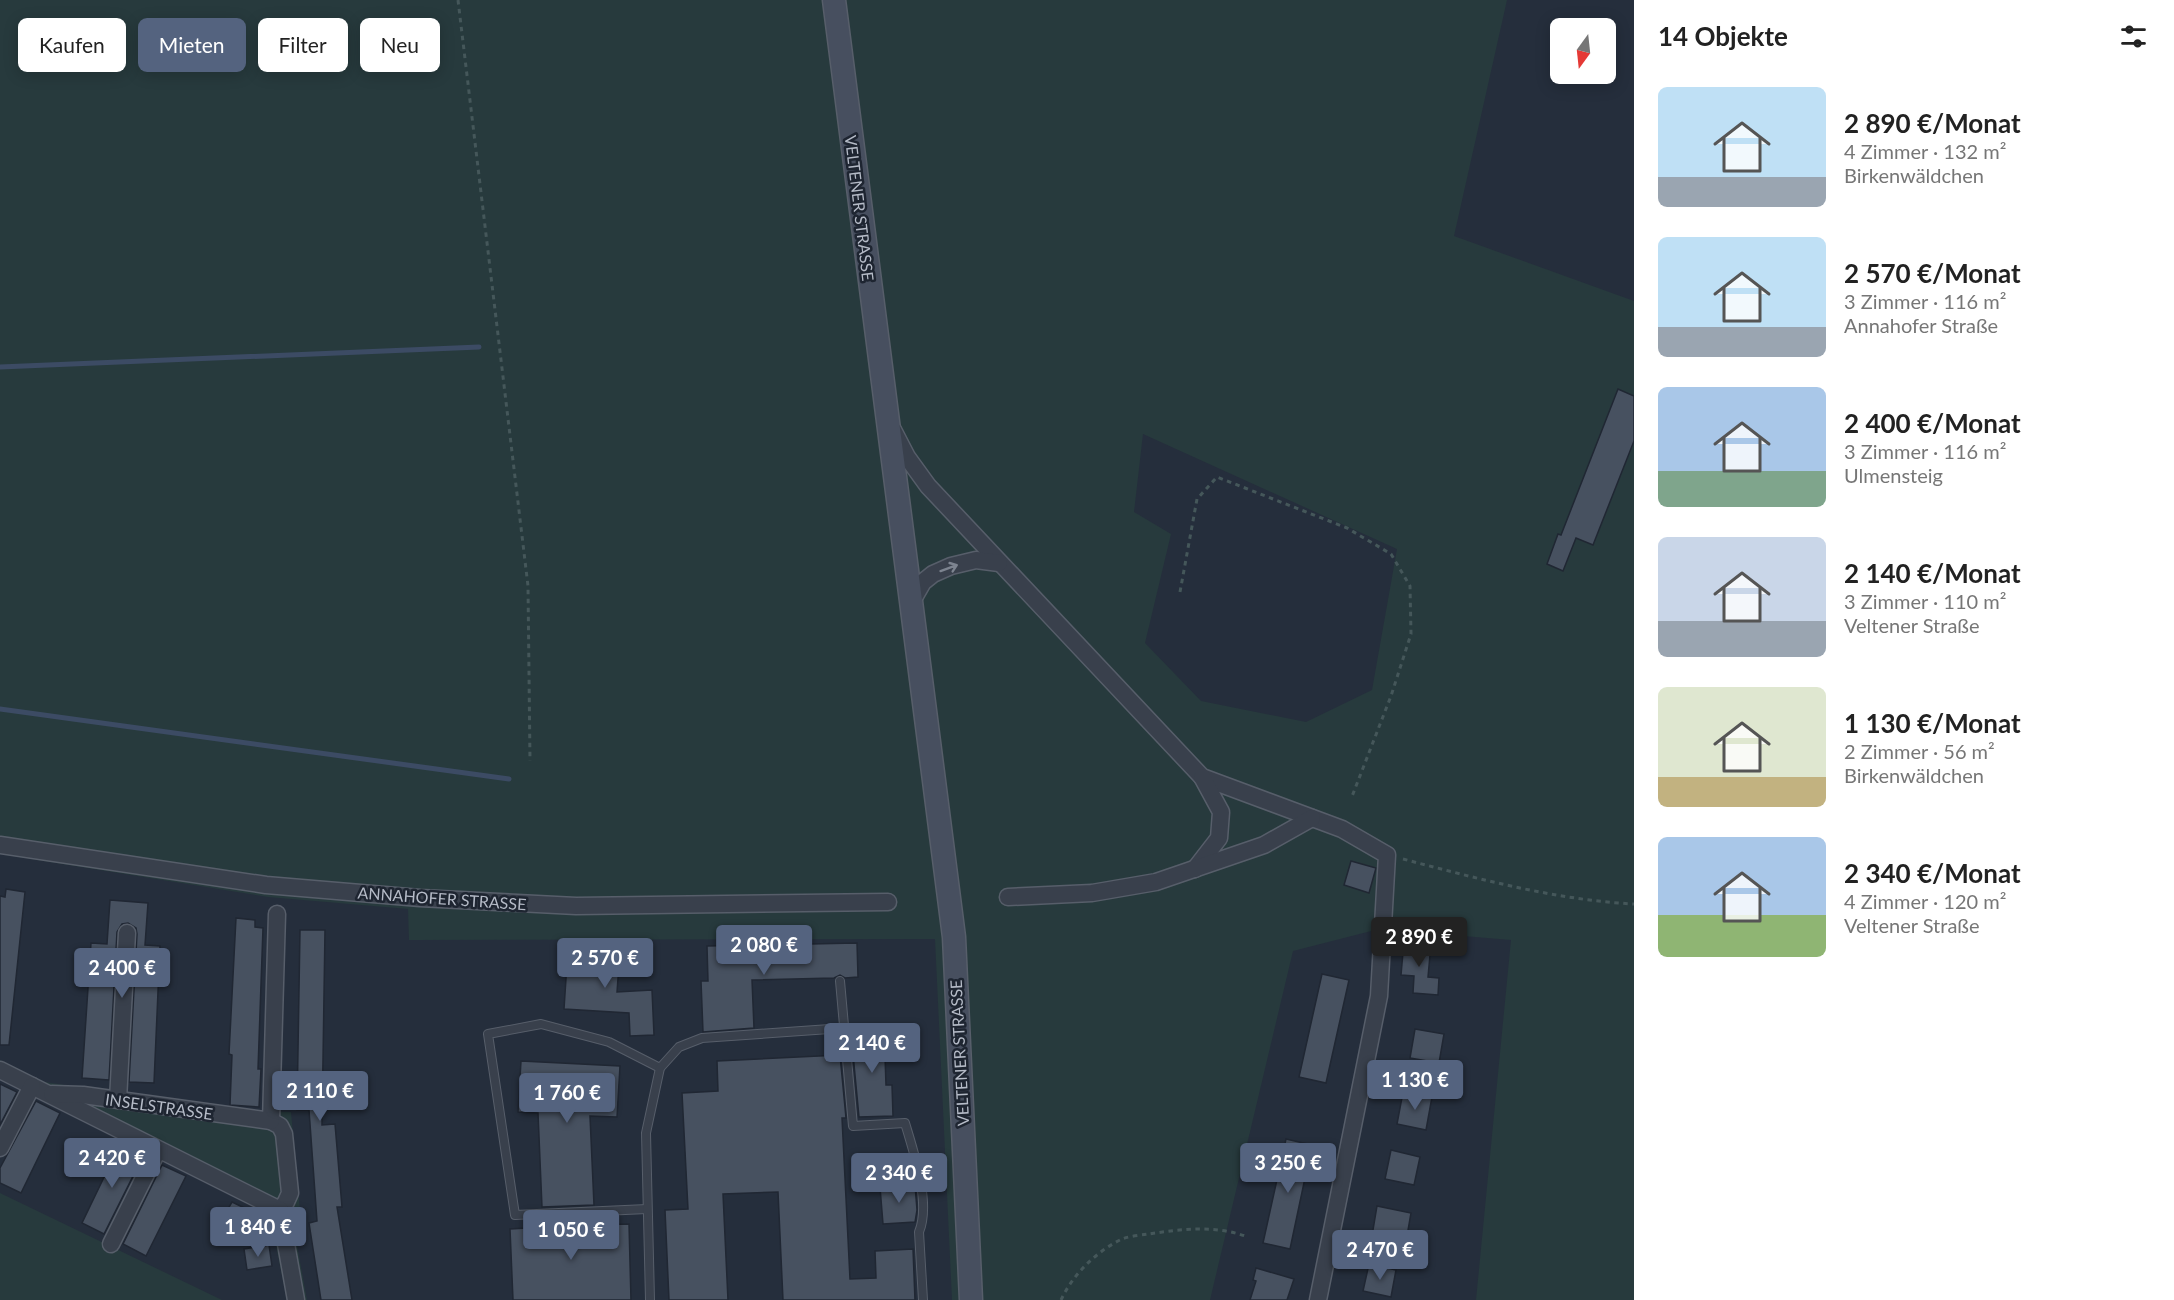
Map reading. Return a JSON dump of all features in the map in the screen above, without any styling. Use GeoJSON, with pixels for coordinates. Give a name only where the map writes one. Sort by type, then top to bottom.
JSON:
{"type":"FeatureCollection","features":[{"type":"Feature","properties":{"kind":"main road","name":"VELTENER STRASSE"},"geometry":{"type":"LineString","coordinates":[[834,0],[954,937],[971,1300]]}},
{"type":"Feature","properties":{"kind":"street"},"geometry":{"type":"LineString","coordinates":[[887,415],[902,449],[928,486],[1202,777],[1221,812],[1219,838],[1195,869]]}},
{"type":"Feature","properties":{"kind":"street"},"geometry":{"type":"LineString","coordinates":[[912,602],[923,582],[933,574],[951,566],[976,560],[999,563]]}},
{"type":"Feature","properties":{"kind":"street"},"geometry":{"type":"LineString","coordinates":[[1202,777],[1342,829],[1387,855],[1380,996],[1318,1300]]}},
{"type":"Feature","properties":{"kind":"street"},"geometry":{"type":"LineString","coordinates":[[1008,897],[1092,893],[1156,882],[1264,845],[1311,818]]}},
{"type":"Feature","properties":{"kind":"street","name":"ANNAHOFER STRASSE"},"geometry":{"type":"LineString","coordinates":[[0,844],[266,885],[420,898],[576,906],[888,902]]}},
{"type":"Feature","properties":{"kind":"street"},"geometry":{"type":"LineString","coordinates":[[277,914],[272,1121],[280,1126],[284,1134],[290,1193],[280,1210],[296,1300]]}},
{"type":"Feature","properties":{"kind":"street"},"geometry":{"type":"LineString","coordinates":[[118,1100],[127,933]]}},
{"type":"Feature","properties":{"kind":"street","name":"INSELSTRASSE"},"geometry":{"type":"LineString","coordinates":[[0,1070],[280,1210]]}},
{"type":"Feature","properties":{"kind":"street"},"geometry":{"type":"LineString","coordinates":[[0,1148],[32,1086]]}},
{"type":"Feature","properties":{"kind":"street","name":"INSELSTRASSE"},"geometry":{"type":"LineString","coordinates":[[47,1093],[83,1095],[272,1121]]}},
{"type":"Feature","properties":{"kind":"street"},"geometry":{"type":"LineString","coordinates":[[111,1244],[158,1150]]}},
{"type":"Feature","properties":{"kind":"lane"},"geometry":{"type":"LineString","coordinates":[[840,981],[853,1126],[905,1124],[920,1175],[924,1222],[920,1232],[923,1300]]}},
{"type":"Feature","properties":{"kind":"lane"},"geometry":{"type":"LineString","coordinates":[[647,1209],[515,1215],[488,1034],[541,1024],[609,1042],[660,1068]]}},
{"type":"Feature","properties":{"kind":"lane"},"geometry":{"type":"LineString","coordinates":[[650,1300],[646,1133],[660,1068],[679,1047],[702,1038],[844,1028]]}},
{"type":"Feature","properties":{"kind":"path"},"geometry":{"type":"LineString","coordinates":[[458,0],[528,586],[530,761]]}},
{"type":"Feature","properties":{"kind":"path"},"geometry":{"type":"LineString","coordinates":[[1179,592],[1197,499],[1217,477],[1347,528],[1391,554],[1410,586],[1411,634],[1391,696],[1351,799]]}},
{"type":"Feature","properties":{"kind":"path"},"geometry":{"type":"LineString","coordinates":[[1387,855],[1496,884],[1605,902],[1634,903]]}},
{"type":"Feature","properties":{"kind":"path"},"geometry":{"type":"LineString","coordinates":[[1061,1300],[1067,1287],[1097,1254],[1124,1238],[1182,1228],[1228,1230],[1245,1236]]}},
{"type":"Feature","properties":{"kind":"shaded area"},"geometry":{"type":"Polygon","coordinates":[[[0,0],[1507,0],[1454,236],[1634,301],[1634,1300],[1476,1300],[1511,940],[1379,929],[1293,951],[1210,1300],[952,1300],[935,939],[409,940],[408,909],[268,897],[0,854],[0,0]],[[1143,434],[1134,512],[1171,534],[1145,643],[1201,701],[1306,722],[1372,690],[1397,549],[1143,434]]]}},
{"type":"Feature","properties":{"kind":"shaded area"},"geometry":{"type":"Polygon","coordinates":[[[0,1060],[45,1082],[228,1110],[291,1112],[300,1211],[294,1229],[307,1300],[287,1300],[269,1211],[0,1078],[0,1060]]]}},
{"type":"Feature","properties":{"kind":"shaded area"},"geometry":{"type":"Polygon","coordinates":[[[0,1193],[222,1300],[0,1300],[0,1193]]]}},
{"type":"Feature","properties":{"kind":"building"},"geometry":{"type":"Polygon","coordinates":[[[1618,389],[1634,396],[1634,441],[1593,545],[1576,538],[1563,571],[1547,564],[1558,534],[1561,535],[1618,389]]]}},
{"type":"Feature","properties":{"kind":"building"},"geometry":{"type":"Polygon","coordinates":[[[1351,861],[1376,868],[1369,893],[1344,885],[1351,861]]]}},
{"type":"Feature","properties":{"kind":"building"},"geometry":{"type":"Polygon","coordinates":[[[6,889],[25,892],[9,1045],[0,1045],[0,896],[5,897],[6,889]]]}},
{"type":"Feature","properties":{"kind":"building"},"geometry":{"type":"Polygon","coordinates":[[[110,900],[148,903],[145,945],[160,946],[154,1083],[129,1082],[137,934],[136,928],[128,923],[122,924],[117,932],[109,1080],[82,1078],[91,943],[107,944],[110,900]]]}},
{"type":"Feature","properties":{"kind":"building"},"geometry":{"type":"Polygon","coordinates":[[[236,918],[255,920],[255,927],[263,928],[258,1069],[261,1069],[259,1107],[230,1105],[232,1055],[229,1054],[236,918]]]}},
{"type":"Feature","properties":{"kind":"building"},"geometry":{"type":"Polygon","coordinates":[[[300,930],[325,930],[322,1125],[335,1124],[342,1207],[337,1207],[352,1300],[321,1300],[309,1223],[317,1221],[309,1110],[297,1110],[300,930]]]}},
{"type":"Feature","properties":{"kind":"building"},"geometry":{"type":"Polygon","coordinates":[[[1404,941],[1431,944],[1428,977],[1439,978],[1438,995],[1413,993],[1414,976],[1401,975],[1404,941]]]}},
{"type":"Feature","properties":{"kind":"building"},"geometry":{"type":"Polygon","coordinates":[[[857,943],[858,977],[845,978],[840,975],[834,978],[752,980],[754,1028],[703,1032],[701,981],[708,981],[707,946],[857,943]]]}},
{"type":"Feature","properties":{"kind":"building"},"geometry":{"type":"Polygon","coordinates":[[[568,948],[620,952],[617,992],[652,990],[654,1035],[630,1036],[629,1013],[564,1009],[568,948]]]}},
{"type":"Feature","properties":{"kind":"building"},"geometry":{"type":"Polygon","coordinates":[[[1322,974],[1349,980],[1326,1083],[1299,1077],[1322,974]]]}},
{"type":"Feature","properties":{"kind":"building"},"geometry":{"type":"Polygon","coordinates":[[[884,1027],[886,1085],[892,1085],[893,1116],[859,1117],[853,1054],[858,1054],[857,1028],[884,1027]]]}},
{"type":"Feature","properties":{"kind":"building"},"geometry":{"type":"Polygon","coordinates":[[[1415,1029],[1444,1034],[1439,1063],[1410,1058],[1415,1029]]]}},
{"type":"Feature","properties":{"kind":"building"},"geometry":{"type":"Polygon","coordinates":[[[840,1055],[846,1118],[842,1118],[850,1279],[876,1278],[875,1251],[913,1249],[915,1300],[783,1300],[778,1192],[723,1194],[728,1300],[669,1300],[665,1210],[688,1209],[682,1093],[718,1091],[717,1061],[840,1055]]]}},
{"type":"Feature","properties":{"kind":"building"},"geometry":{"type":"Polygon","coordinates":[[[521,1061],[620,1066],[617,1117],[590,1116],[594,1205],[542,1207],[538,1113],[518,1112],[521,1061]]]}},
{"type":"Feature","properties":{"kind":"building"},"geometry":{"type":"Polygon","coordinates":[[[0,1084],[17,1092],[0,1125],[0,1084]]]}},
{"type":"Feature","properties":{"kind":"building"},"geometry":{"type":"Polygon","coordinates":[[[1403,1092],[1432,1097],[1426,1130],[1397,1124],[1403,1092]]]}},
{"type":"Feature","properties":{"kind":"building"},"geometry":{"type":"Polygon","coordinates":[[[36,1101],[60,1113],[21,1193],[0,1183],[0,1168],[36,1101]]]}},
{"type":"Feature","properties":{"kind":"building"},"geometry":{"type":"Polygon","coordinates":[[[1286,1139],[1312,1145],[1290,1249],[1263,1243],[1286,1139]]]}},
{"type":"Feature","properties":{"kind":"building"},"geometry":{"type":"Polygon","coordinates":[[[120,1144],[143,1156],[104,1234],[82,1223],[120,1144]]]}},
{"type":"Feature","properties":{"kind":"building"},"geometry":{"type":"Polygon","coordinates":[[[1391,1150],[1420,1157],[1414,1185],[1385,1179],[1391,1150]]]}},
{"type":"Feature","properties":{"kind":"building"},"geometry":{"type":"Polygon","coordinates":[[[162,1165],[186,1176],[146,1256],[123,1244],[162,1165]]]}},
{"type":"Feature","properties":{"kind":"building"},"geometry":{"type":"Polygon","coordinates":[[[915,1185],[917,1210],[915,1222],[883,1224],[880,1187],[915,1185]]]}},
{"type":"Feature","properties":{"kind":"building"},"geometry":{"type":"Polygon","coordinates":[[[232,1202],[251,1211],[242,1229],[222,1219],[232,1202]]]}},
{"type":"Feature","properties":{"kind":"building"},"geometry":{"type":"Polygon","coordinates":[[[1377,1206],[1411,1213],[1406,1242],[1372,1236],[1377,1206]]]}},
{"type":"Feature","properties":{"kind":"building"},"geometry":{"type":"Polygon","coordinates":[[[594,1218],[595,1225],[629,1224],[631,1300],[513,1300],[510,1229],[543,1227],[542,1220],[594,1218]]]}},
{"type":"Feature","properties":{"kind":"building"},"geometry":{"type":"Polygon","coordinates":[[[269,1245],[272,1266],[247,1270],[244,1249],[269,1245]]]}},
{"type":"Feature","properties":{"kind":"building"},"geometry":{"type":"Polygon","coordinates":[[[1369,1264],[1396,1270],[1391,1297],[1363,1291],[1369,1264]]]}},
{"type":"Feature","properties":{"kind":"building"},"geometry":{"type":"Polygon","coordinates":[[[1256,1268],[1294,1279],[1287,1300],[1250,1300],[1256,1281],[1253,1280],[1256,1268]]]}},
{"type":"Feature","properties":{"kind":"waterway"},"geometry":{"type":"LineString","coordinates":[[0,367],[479,347]]}},
{"type":"Feature","properties":{"kind":"waterway"},"geometry":{"type":"LineString","coordinates":[[0,709],[509,779]]}}]}
